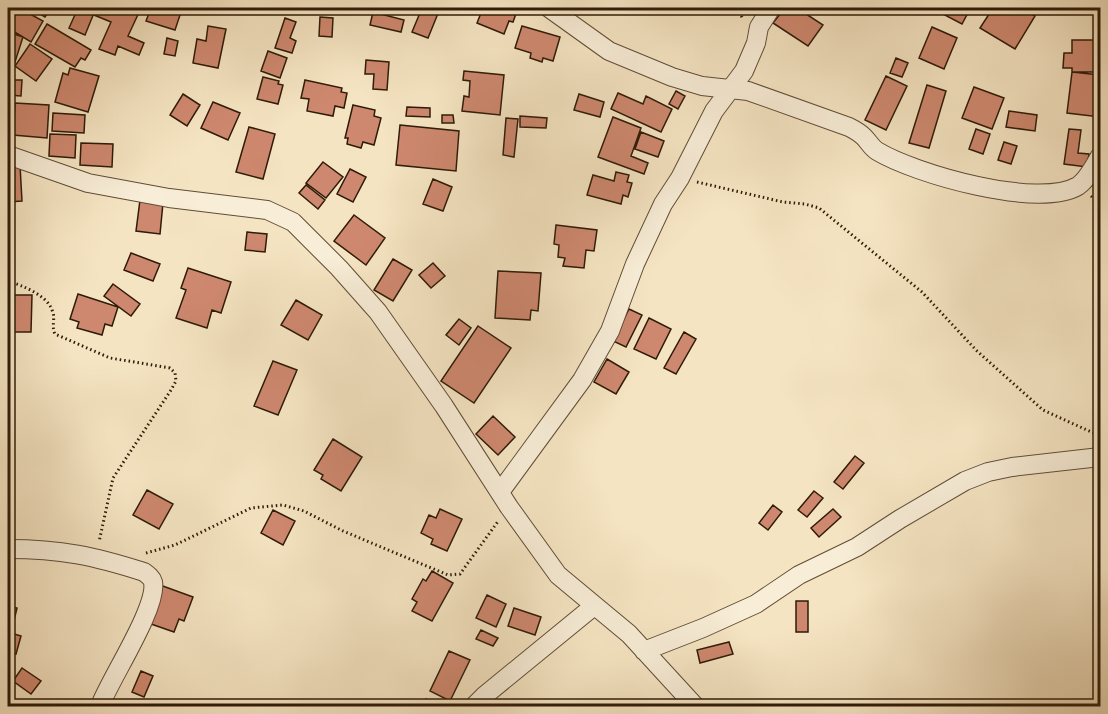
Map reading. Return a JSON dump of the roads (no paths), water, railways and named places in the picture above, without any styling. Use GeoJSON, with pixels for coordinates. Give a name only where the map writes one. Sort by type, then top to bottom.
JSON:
{"type":"FeatureCollection","features":[{"type":"Feature","properties":{"kind":"street"},"geometry":{"type":"LineString","coordinates":[[549,8],[609,51],[627,60],[702,86],[748,91],[849,127],[860,133],[874,149],[909,166],[1012,193],[1036,194],[1057,192],[1079,185],[1101,156]]}},
{"type":"Feature","properties":{"kind":"street"},"geometry":{"type":"LineString","coordinates":[[504,499],[582,380],[610,332],[634,264],[656,219],[714,111],[732,88],[752,55],[759,27],[771,8]]}},
{"type":"Feature","properties":{"kind":"street"},"geometry":{"type":"LineString","coordinates":[[8,155],[88,183],[169,198],[267,210],[293,222],[324,252],[378,312],[558,575],[629,634],[695,706]]}},
{"type":"Feature","properties":{"kind":"street"},"geometry":{"type":"LineString","coordinates":[[644,651],[756,604],[799,575],[858,547],[900,519],[964,482],[988,472],[1012,467],[1101,457]]}},
{"type":"Feature","properties":{"kind":"street"},"geometry":{"type":"LineString","coordinates":[[8,549],[61,551],[96,557],[144,572],[151,577],[153,586],[149,605],[100,706]]}},
{"type":"Feature","properties":{"kind":"street"},"geometry":{"type":"LineString","coordinates":[[474,706],[594,606]]}}]}
